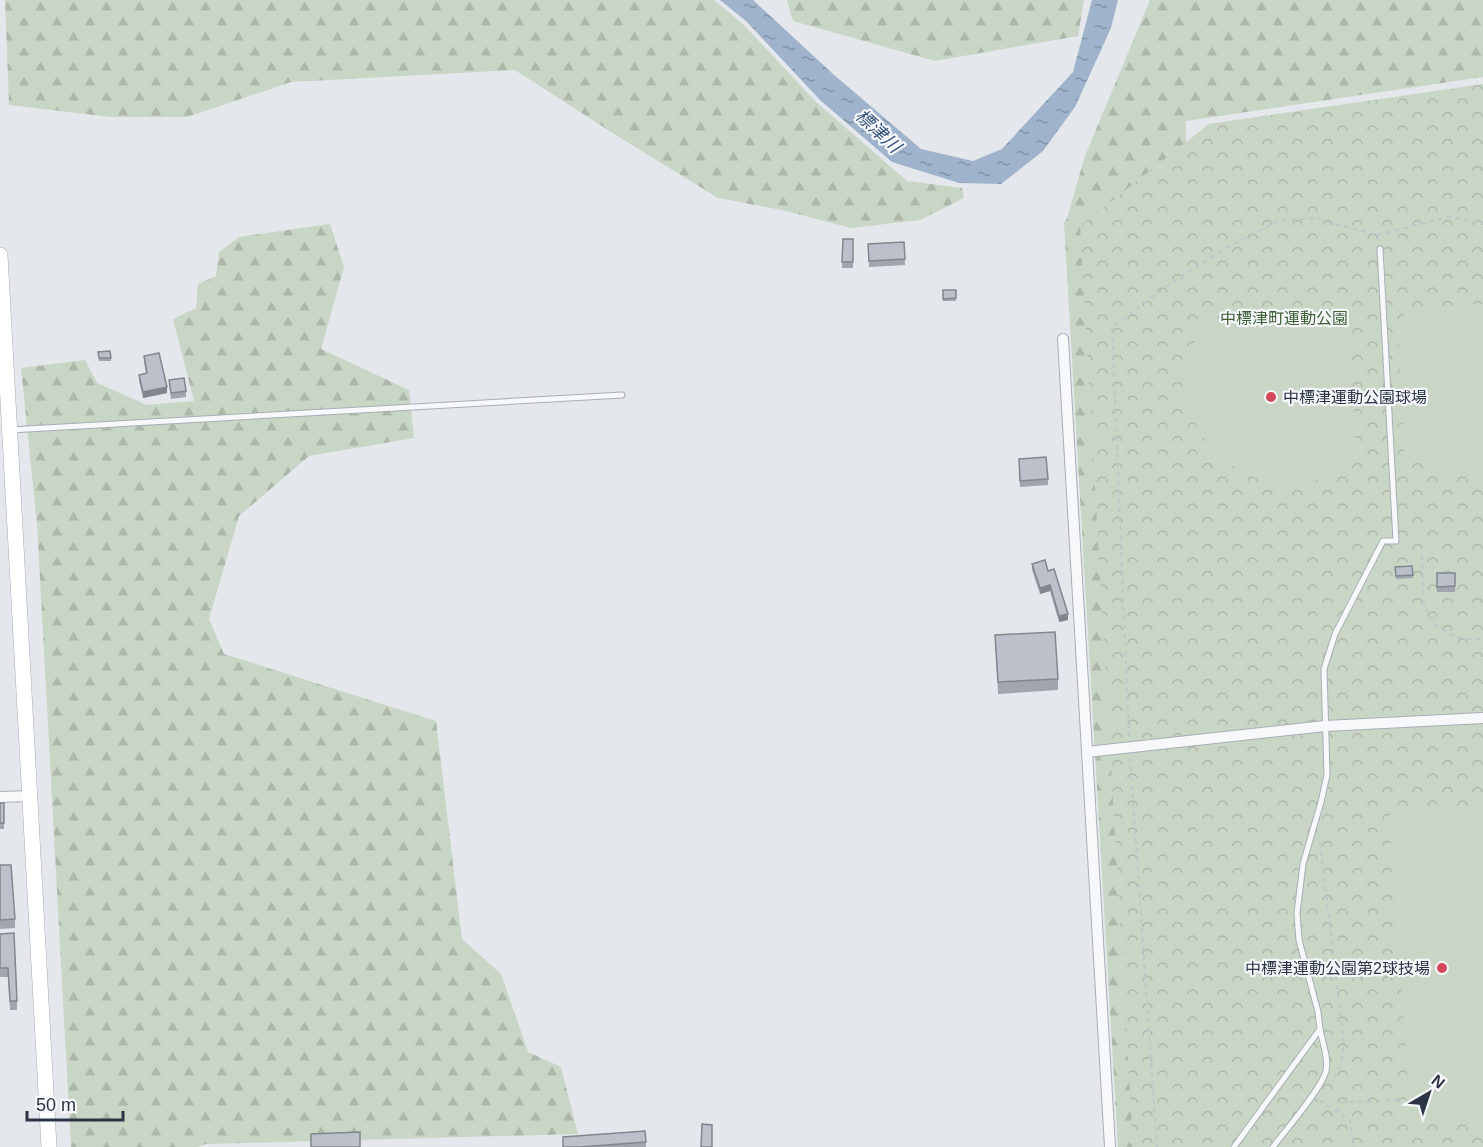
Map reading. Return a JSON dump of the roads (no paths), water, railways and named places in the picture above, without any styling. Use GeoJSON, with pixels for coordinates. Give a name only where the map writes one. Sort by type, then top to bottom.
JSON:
{"type":"FeatureCollection","features":[{"type":"Feature","properties":{"kind":"street"},"geometry":{"type":"LineString","coordinates":[[0,255],[2,329],[10,430],[49,1147]]}},
{"type":"Feature","properties":{"kind":"street"},"geometry":{"type":"LineString","coordinates":[[1063,339],[1110,1147]]}},
{"type":"Feature","properties":{"kind":"street"},"geometry":{"type":"LineString","coordinates":[[1088,752],[1325,726],[1483,718]]}},
{"type":"Feature","properties":{"kind":"street"},"geometry":{"type":"LineString","coordinates":[[0,797],[30,796]]}},
{"type":"Feature","properties":{"kind":"lane"},"geometry":{"type":"LineString","coordinates":[[1273,1147],[1313,1094],[1326,1071],[1326,1056],[1318,1012],[1299,940],[1297,913],[1303,864],[1327,775],[1323,669],[1335,634],[1383,541],[1396,541],[1380,249]]}},
{"type":"Feature","properties":{"kind":"lane"},"geometry":{"type":"LineString","coordinates":[[10,430],[622,395]]}},
{"type":"Feature","properties":{"kind":"lane"},"geometry":{"type":"LineString","coordinates":[[1234,1147],[1320,1029]]}},
{"type":"Feature","properties":{"kind":"water","name":"標津川"},"geometry":{"type":"Polygon","coordinates":[[[720,0],[753,0],[833,74],[921,149],[973,161],[1002,149],[1073,72],[1092,0],[1118,0],[1111,28],[1075,107],[1043,151],[1001,184],[959,183],[892,162],[820,100],[746,21],[720,0]]]}},
{"type":"Feature","properties":{"kind":"place","name":"中標津運動公園球場"},"geometry":{"type":"Point","coordinates":[1271,397]}},
{"type":"Feature","properties":{"kind":"place","name":"中標津運動公園第2球技場"},"geometry":{"type":"Point","coordinates":[1442,968]}},
{"type":"Feature","properties":{"kind":"park label","name":"中標津町運動公園"},"geometry":{"type":"Point","coordinates":[1284,318]}}]}
